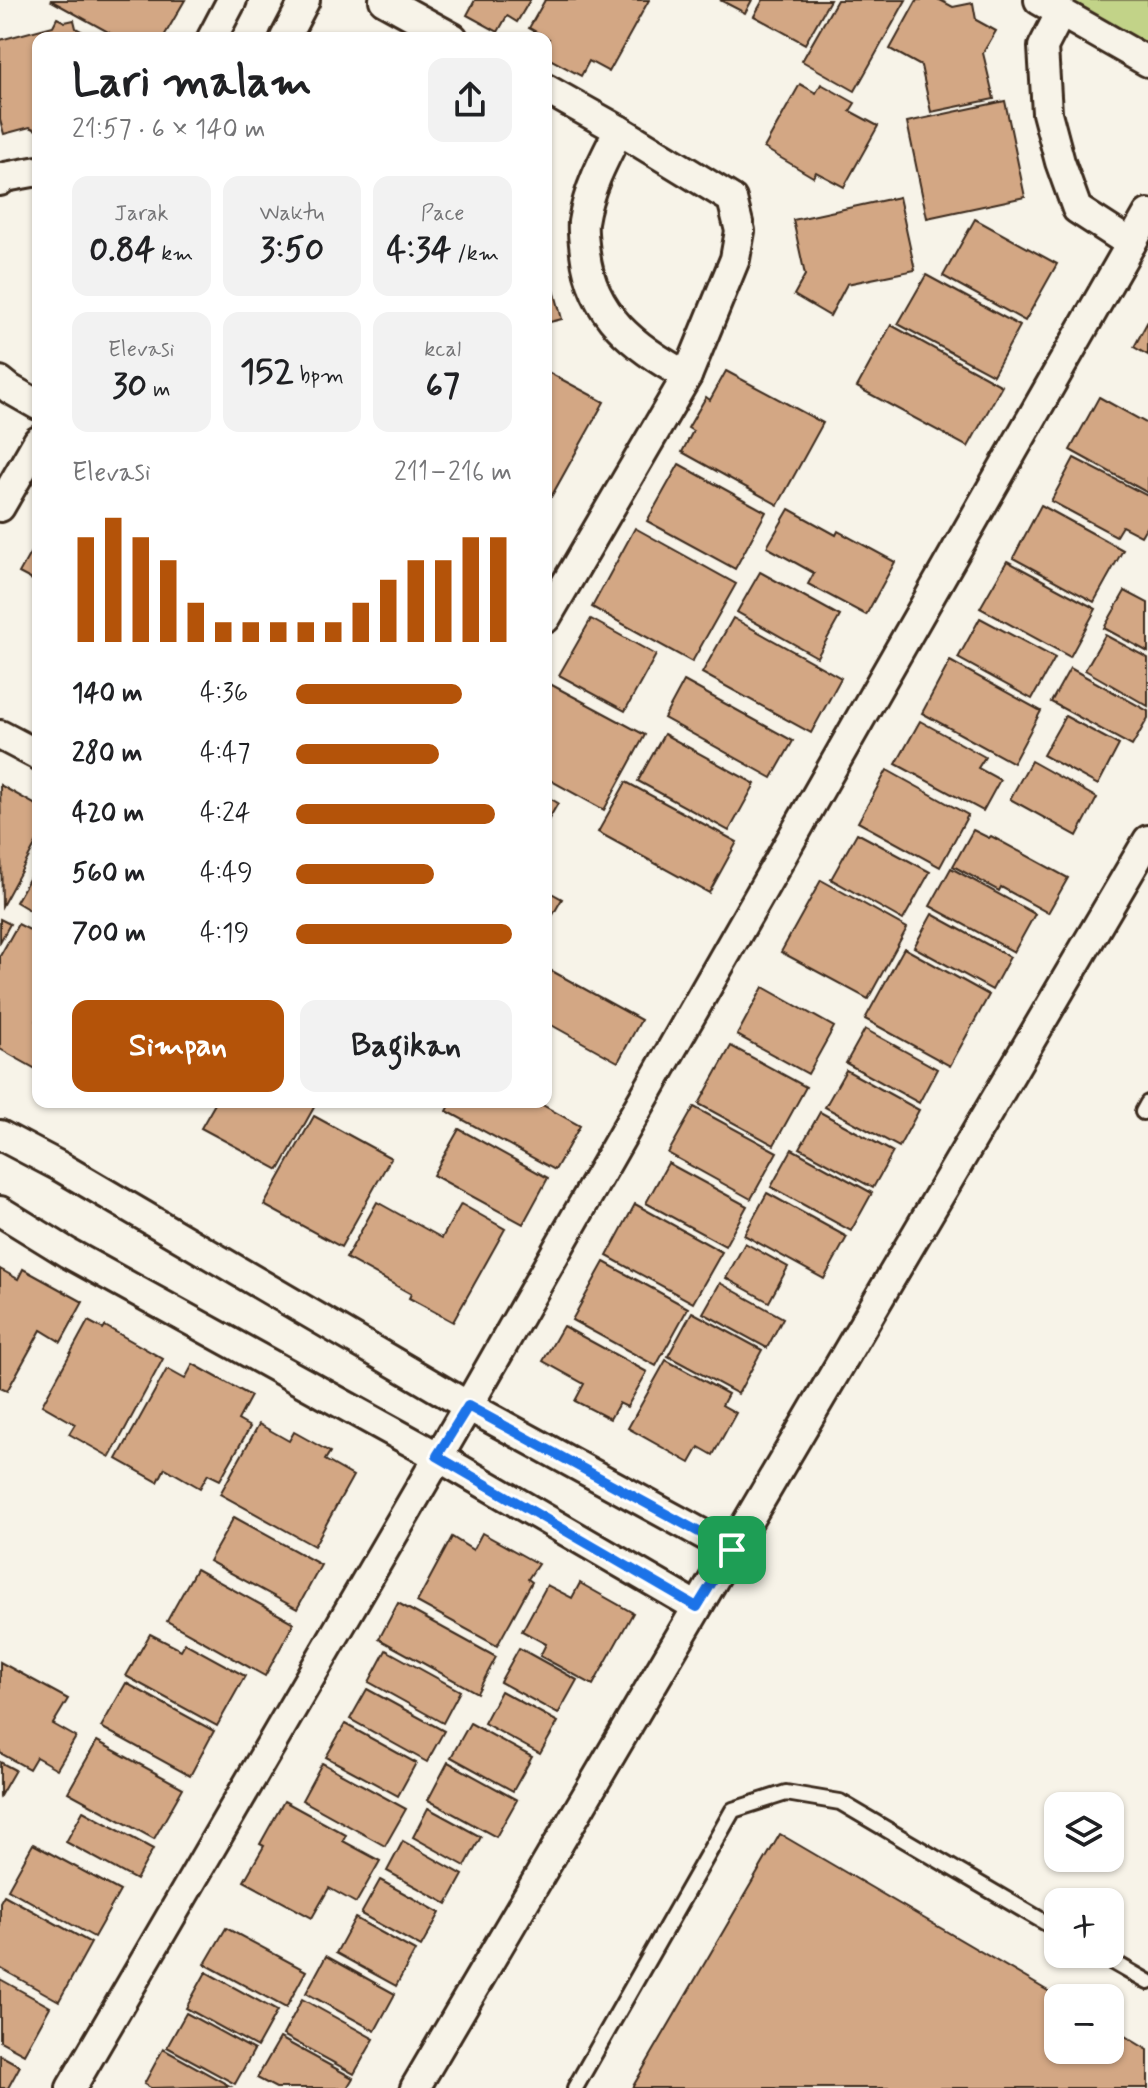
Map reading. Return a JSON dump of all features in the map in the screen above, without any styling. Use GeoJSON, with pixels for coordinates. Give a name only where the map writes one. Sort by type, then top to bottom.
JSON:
{"type":"FeatureCollection","features":[{"type":"Feature","properties":{"kind":"street"},"geometry":{"type":"LineString","coordinates":[[215,32],[232,0]]}},
{"type":"Feature","properties":{"kind":"street"},"geometry":{"type":"LineString","coordinates":[[288,32],[305,0]]}},
{"type":"Feature","properties":{"kind":"street"},"geometry":{"type":"LineString","coordinates":[[384,0],[442,32]]}},
{"type":"Feature","properties":{"kind":"street"},"geometry":{"type":"LineString","coordinates":[[1131,244],[1077,209],[1060,162],[1047,113],[1043,47],[1050,6],[1148,62]]}},
{"type":"Feature","properties":{"kind":"street"},"geometry":{"type":"LineString","coordinates":[[552,92],[732,199],[740,231],[735,259],[687,376],[552,608]]}},
{"type":"Feature","properties":{"kind":"street"},"geometry":{"type":"LineString","coordinates":[[619,130],[596,174],[583,224],[588,276],[612,322],[651,356],[687,376]]}},
{"type":"Feature","properties":{"kind":"street"},"geometry":{"type":"LineString","coordinates":[[0,181],[5,177],[32,172]]}},
{"type":"Feature","properties":{"kind":"street"},"geometry":{"type":"LineString","coordinates":[[71,2088],[468,1406],[1148,214]]}},
{"type":"Feature","properties":{"kind":"street"},"geometry":{"type":"LineString","coordinates":[[3,392],[32,403]]}},
{"type":"Feature","properties":{"kind":"street"},"geometry":{"type":"LineString","coordinates":[[0,507],[32,451]]}},
{"type":"Feature","properties":{"kind":"street"},"geometry":{"type":"LineString","coordinates":[[0,735],[32,752]]}},
{"type":"Feature","properties":{"kind":"street"},"geometry":{"type":"LineString","coordinates":[[415,2088],[1148,840]]}},
{"type":"Feature","properties":{"kind":"street"},"geometry":{"type":"LineString","coordinates":[[0,1135],[59,1166],[468,1406],[732,1550]]}},
{"type":"Feature","properties":{"kind":"street"},"geometry":{"type":"LineString","coordinates":[[0,1211],[68,1253],[437,1456],[697,1607]]}},
{"type":"Feature","properties":{"kind":"lane"},"geometry":{"type":"LineString","coordinates":[[575,2088],[733,1810],[786,1793],[840,1802],[1044,1922]]}},
{"type":"Feature","properties":{"kind":"lane"},"geometry":{"type":"LineString","coordinates":[[1124,1968],[1148,1982]]}},
{"type":"Feature","properties":{"kind":"green space"},"geometry":{"type":"Polygon","coordinates":[[[1053,0],[1148,0],[1148,57],[1053,0]]]}},
{"type":"Feature","properties":{"kind":"building"},"geometry":{"type":"Polygon","coordinates":[[[50,0],[185,0],[166,32],[108,32],[50,0]]]}},
{"type":"Feature","properties":{"kind":"building"},"geometry":{"type":"Polygon","coordinates":[[[475,0],[530,0],[517,22],[507,16],[498,32],[467,15],[475,0]]]}},
{"type":"Feature","properties":{"kind":"building"},"geometry":{"type":"Polygon","coordinates":[[[545,0],[649,0],[609,72],[589,61],[581,76],[552,60],[552,32],[536,32],[529,28],[545,0]]]}},
{"type":"Feature","properties":{"kind":"building"},"geometry":{"type":"Polygon","coordinates":[[[720,0],[752,0],[745,13],[720,0]]]}},
{"type":"Feature","properties":{"kind":"building"},"geometry":{"type":"Polygon","coordinates":[[[763,0],[830,0],[805,44],[754,16],[763,0]]]}},
{"type":"Feature","properties":{"kind":"building"},"geometry":{"type":"Polygon","coordinates":[[[837,0],[906,0],[855,91],[802,61],[837,0]]]}},
{"type":"Feature","properties":{"kind":"building"},"geometry":{"type":"Polygon","coordinates":[[[917,0],[940,0],[953,7],[973,3],[976,20],[996,31],[983,53],[994,99],[931,112],[921,66],[890,49],[917,0]]]}},
{"type":"Feature","properties":{"kind":"building"},"geometry":{"type":"Polygon","coordinates":[[[57,18],[65,22],[74,20],[76,28],[83,32],[32,32],[32,128],[4,134],[0,120],[0,40],[53,26],[57,18]]]}},
{"type":"Feature","properties":{"kind":"building"},"geometry":{"type":"Polygon","coordinates":[[[800,84],[816,93],[821,84],[855,103],[850,111],[878,126],[844,187],[816,172],[813,177],[764,148],[800,84]]]}},
{"type":"Feature","properties":{"kind":"building"},"geometry":{"type":"Polygon","coordinates":[[[1005,101],[1025,197],[927,218],[907,122],[1005,101]]]}},
{"type":"Feature","properties":{"kind":"building"},"geometry":{"type":"Polygon","coordinates":[[[899,197],[915,270],[847,284],[830,316],[794,295],[805,275],[793,220],[899,197]]]}},
{"type":"Feature","properties":{"kind":"building"},"geometry":{"type":"Polygon","coordinates":[[[975,219],[1057,264],[1025,321],[943,276],[975,219]]]}},
{"type":"Feature","properties":{"kind":"building"},"geometry":{"type":"Polygon","coordinates":[[[926,275],[1020,326],[993,375],[898,324],[926,275]]]}},
{"type":"Feature","properties":{"kind":"building"},"geometry":{"type":"Polygon","coordinates":[[[552,282],[562,319],[552,322],[552,282]]]}},
{"type":"Feature","properties":{"kind":"building"},"geometry":{"type":"Polygon","coordinates":[[[1148,321],[1148,355],[1134,347],[1148,321]]]}},
{"type":"Feature","properties":{"kind":"building"},"geometry":{"type":"Polygon","coordinates":[[[891,325],[1002,386],[968,447],[857,387],[891,325]]]}},
{"type":"Feature","properties":{"kind":"building"},"geometry":{"type":"Polygon","coordinates":[[[726,371],[823,423],[778,505],[682,452],[693,431],[688,428],[706,397],[710,400],[726,371]]]}},
{"type":"Feature","properties":{"kind":"building"},"geometry":{"type":"Polygon","coordinates":[[[552,374],[604,402],[552,495],[552,374]]]}},
{"type":"Feature","properties":{"kind":"building"},"geometry":{"type":"Polygon","coordinates":[[[1099,397],[1148,424],[1148,493],[1070,450],[1099,397]]]}},
{"type":"Feature","properties":{"kind":"building"},"geometry":{"type":"Polygon","coordinates":[[[1074,458],[1148,496],[1148,524],[1141,536],[1122,526],[1116,536],[1051,501],[1074,458]]]}},
{"type":"Feature","properties":{"kind":"building"},"geometry":{"type":"Polygon","coordinates":[[[679,464],[766,512],[735,569],[647,521],[679,464]]]}},
{"type":"Feature","properties":{"kind":"building"},"geometry":{"type":"Polygon","coordinates":[[[1041,505],[1123,550],[1094,602],[1013,558],[1041,505]]]}},
{"type":"Feature","properties":{"kind":"building"},"geometry":{"type":"Polygon","coordinates":[[[789,509],[895,562],[866,615],[808,584],[814,573],[767,547],[789,509]]]}},
{"type":"Feature","properties":{"kind":"building"},"geometry":{"type":"Polygon","coordinates":[[[635,528],[736,584],[692,662],[592,607],[635,528]]]}},
{"type":"Feature","properties":{"kind":"building"},"geometry":{"type":"Polygon","coordinates":[[[32,550],[32,580],[19,573],[32,550]]]}},
{"type":"Feature","properties":{"kind":"building"},"geometry":{"type":"Polygon","coordinates":[[[1007,561],[1096,609],[1070,657],[980,608],[1007,561]]]}},
{"type":"Feature","properties":{"kind":"building"},"geometry":{"type":"Polygon","coordinates":[[[760,572],[840,616],[817,657],[737,612],[760,572]]]}},
{"type":"Feature","properties":{"kind":"building"},"geometry":{"type":"Polygon","coordinates":[[[1125,591],[1148,603],[1148,652],[1104,628],[1125,591]]]}},
{"type":"Feature","properties":{"kind":"building"},"geometry":{"type":"Polygon","coordinates":[[[733,618],[841,678],[811,733],[702,673],[733,618]]]}},
{"type":"Feature","properties":{"kind":"building"},"geometry":{"type":"Polygon","coordinates":[[[980,618],[1055,658],[1032,699],[958,658],[980,618]]]}},
{"type":"Feature","properties":{"kind":"building"},"geometry":{"type":"Polygon","coordinates":[[[591,619],[656,655],[625,711],[559,675],[591,619]]]}},
{"type":"Feature","properties":{"kind":"building"},"geometry":{"type":"Polygon","coordinates":[[[1105,635],[1148,658],[1148,706],[1085,670],[1105,635]]]}},
{"type":"Feature","properties":{"kind":"building"},"geometry":{"type":"Polygon","coordinates":[[[950,661],[1041,711],[1013,763],[922,713],[950,661]]]}},
{"type":"Feature","properties":{"kind":"building"},"geometry":{"type":"Polygon","coordinates":[[[1070,668],[1148,711],[1148,718],[1132,746],[1051,702],[1070,668]]]}},
{"type":"Feature","properties":{"kind":"building"},"geometry":{"type":"Polygon","coordinates":[[[684,681],[793,741],[772,778],[664,718],[684,681]]]}},
{"type":"Feature","properties":{"kind":"building"},"geometry":{"type":"Polygon","coordinates":[[[552,685],[645,735],[604,810],[552,781],[552,685]]]}},
{"type":"Feature","properties":{"kind":"building"},"geometry":{"type":"Polygon","coordinates":[[[1065,716],[1119,745],[1098,785],[1043,755],[1065,716]]]}},
{"type":"Feature","properties":{"kind":"building"},"geometry":{"type":"Polygon","coordinates":[[[920,721],[985,757],[978,768],[1000,780],[983,811],[896,764],[920,721]]]}},
{"type":"Feature","properties":{"kind":"building"},"geometry":{"type":"Polygon","coordinates":[[[664,734],[755,784],[729,831],[638,781],[664,734]]]}},
{"type":"Feature","properties":{"kind":"building"},"geometry":{"type":"Polygon","coordinates":[[[1031,761],[1097,798],[1077,836],[1010,799],[1031,761]]]}},
{"type":"Feature","properties":{"kind":"building"},"geometry":{"type":"Polygon","coordinates":[[[887,770],[968,815],[940,867],[858,822],[887,770]]]}},
{"type":"Feature","properties":{"kind":"building"},"geometry":{"type":"Polygon","coordinates":[[[626,782],[737,842],[709,893],[598,832],[626,782]]]}},
{"type":"Feature","properties":{"kind":"building"},"geometry":{"type":"Polygon","coordinates":[[[0,785],[32,803],[32,851],[2,906],[0,785]]]}},
{"type":"Feature","properties":{"kind":"building"},"geometry":{"type":"Polygon","coordinates":[[[552,800],[558,803],[552,814],[552,800]]]}},
{"type":"Feature","properties":{"kind":"building"},"geometry":{"type":"Polygon","coordinates":[[[973,830],[989,838],[991,836],[1068,878],[1048,913],[1001,887],[999,891],[953,866],[973,830]]]}},
{"type":"Feature","properties":{"kind":"building"},"geometry":{"type":"Polygon","coordinates":[[[857,833],[930,872],[903,920],[831,879],[857,833]]]}},
{"type":"Feature","properties":{"kind":"building"},"geometry":{"type":"Polygon","coordinates":[[[951,868],[1035,914],[1014,952],[930,906],[951,868]]]}},
{"type":"Feature","properties":{"kind":"building"},"geometry":{"type":"Polygon","coordinates":[[[32,874],[32,911],[16,902],[32,874]]]}},
{"type":"Feature","properties":{"kind":"building"},"geometry":{"type":"Polygon","coordinates":[[[821,880],[907,928],[868,999],[781,952],[821,880]]]}},
{"type":"Feature","properties":{"kind":"building"},"geometry":{"type":"Polygon","coordinates":[[[552,893],[562,899],[552,916],[552,893]]]}},
{"type":"Feature","properties":{"kind":"building"},"geometry":{"type":"Polygon","coordinates":[[[932,914],[1010,957],[992,990],[914,947],[932,914]]]}},
{"type":"Feature","properties":{"kind":"building"},"geometry":{"type":"Polygon","coordinates":[[[0,919],[10,924],[0,942],[0,919]]]}},
{"type":"Feature","properties":{"kind":"building"},"geometry":{"type":"Polygon","coordinates":[[[18,924],[32,931],[32,1067],[0,1049],[0,956],[18,924]]]}},
{"type":"Feature","properties":{"kind":"building"},"geometry":{"type":"Polygon","coordinates":[[[904,948],[989,995],[950,1066],[865,1019],[904,948]]]}},
{"type":"Feature","properties":{"kind":"building"},"geometry":{"type":"Polygon","coordinates":[[[552,971],[641,1020],[618,1062],[552,1025],[552,971]]]}},
{"type":"Feature","properties":{"kind":"building"},"geometry":{"type":"Polygon","coordinates":[[[763,987],[834,1027],[808,1074],[737,1035],[763,987]]]}},
{"type":"Feature","properties":{"kind":"building"},"geometry":{"type":"Polygon","coordinates":[[[865,1029],[937,1069],[919,1103],[846,1063],[865,1029]]]}},
{"type":"Feature","properties":{"kind":"building"},"geometry":{"type":"Polygon","coordinates":[[[731,1046],[806,1087],[774,1145],[699,1104],[731,1046]]]}},
{"type":"Feature","properties":{"kind":"building"},"geometry":{"type":"Polygon","coordinates":[[[846,1070],[919,1110],[899,1147],[825,1107],[846,1070]]]}},
{"type":"Feature","properties":{"kind":"building"},"geometry":{"type":"Polygon","coordinates":[[[694,1107],[777,1152],[751,1199],[668,1153],[694,1107]]]}},
{"type":"Feature","properties":{"kind":"building"},"geometry":{"type":"Polygon","coordinates":[[[213,1108],[314,1108],[279,1170],[201,1128],[213,1108]]]}},
{"type":"Feature","properties":{"kind":"building"},"geometry":{"type":"Polygon","coordinates":[[[449,1108],[548,1108],[580,1126],[555,1170],[447,1111],[449,1108]]]}},
{"type":"Feature","properties":{"kind":"building"},"geometry":{"type":"Polygon","coordinates":[[[820,1112],[893,1152],[873,1188],[800,1148],[820,1112]]]}},
{"type":"Feature","properties":{"kind":"building"},"geometry":{"type":"Polygon","coordinates":[[[314,1116],[391,1158],[341,1247],[264,1205],[314,1116]]]}},
{"type":"Feature","properties":{"kind":"building"},"geometry":{"type":"Polygon","coordinates":[[[459,1129],[548,1178],[523,1224],[433,1175],[459,1129]]]}},
{"type":"Feature","properties":{"kind":"building"},"geometry":{"type":"Polygon","coordinates":[[[792,1149],[872,1193],[851,1231],[771,1187],[792,1149]]]}},
{"type":"Feature","properties":{"kind":"building"},"geometry":{"type":"Polygon","coordinates":[[[668,1163],[747,1206],[725,1246],[646,1203],[668,1163]]]}},
{"type":"Feature","properties":{"kind":"building"},"geometry":{"type":"Polygon","coordinates":[[[767,1193],[847,1237],[824,1279],[744,1235],[767,1193]]]}},
{"type":"Feature","properties":{"kind":"building"},"geometry":{"type":"Polygon","coordinates":[[[377,1202],[442,1238],[461,1204],[505,1229],[453,1322],[409,1298],[411,1294],[346,1258],[377,1202]]]}},
{"type":"Feature","properties":{"kind":"building"},"geometry":{"type":"Polygon","coordinates":[[[635,1204],[722,1252],[693,1303],[607,1256],[635,1204]]]}},
{"type":"Feature","properties":{"kind":"building"},"geometry":{"type":"Polygon","coordinates":[[[745,1243],[788,1267],[769,1302],[726,1278],[745,1243]]]}},
{"type":"Feature","properties":{"kind":"building"},"geometry":{"type":"Polygon","coordinates":[[[604,1262],[688,1308],[656,1366],[572,1320],[604,1262]]]}},
{"type":"Feature","properties":{"kind":"building"},"geometry":{"type":"Polygon","coordinates":[[[0,1269],[18,1279],[23,1269],[83,1302],[61,1342],[41,1330],[7,1391],[0,1388],[0,1269]]]}},
{"type":"Feature","properties":{"kind":"building"},"geometry":{"type":"Polygon","coordinates":[[[720,1283],[783,1318],[767,1348],[703,1313],[720,1283]]]}},
{"type":"Feature","properties":{"kind":"building"},"geometry":{"type":"Polygon","coordinates":[[[692,1312],[762,1350],[738,1394],[668,1356],[692,1312]]]}},
{"type":"Feature","properties":{"kind":"building"},"geometry":{"type":"Polygon","coordinates":[[[88,1321],[103,1329],[105,1326],[163,1359],[110,1457],[69,1434],[75,1424],[42,1405],[88,1321]]]}},
{"type":"Feature","properties":{"kind":"building"},"geometry":{"type":"Polygon","coordinates":[[[563,1326],[647,1372],[627,1407],[619,1403],[610,1419],[575,1401],[584,1384],[543,1361],[563,1326]]]}},
{"type":"Feature","properties":{"kind":"building"},"geometry":{"type":"Polygon","coordinates":[[[666,1360],[728,1394],[722,1405],[736,1413],[713,1455],[699,1447],[690,1463],[628,1428],[666,1360]]]}},
{"type":"Feature","properties":{"kind":"building"},"geometry":{"type":"Polygon","coordinates":[[[193,1364],[251,1396],[238,1420],[250,1427],[220,1480],[208,1474],[200,1488],[165,1468],[158,1482],[117,1459],[167,1369],[185,1379],[193,1364]]]}},
{"type":"Feature","properties":{"kind":"building"},"geometry":{"type":"Polygon","coordinates":[[[259,1424],[289,1441],[294,1432],[330,1452],[325,1460],[353,1476],[314,1546],[220,1494],[259,1424]]]}},
{"type":"Feature","properties":{"kind":"building"},"geometry":{"type":"Polygon","coordinates":[[[234,1517],[321,1565],[297,1609],[209,1561],[234,1517]]]}},
{"type":"Feature","properties":{"kind":"building"},"geometry":{"type":"Polygon","coordinates":[[[482,1533],[538,1564],[528,1579],[532,1582],[497,1646],[417,1602],[452,1537],[473,1550],[482,1533]]]}},
{"type":"Feature","properties":{"kind":"building"},"geometry":{"type":"Polygon","coordinates":[[[196,1569],[294,1623],[265,1676],[167,1621],[196,1569]]]}},
{"type":"Feature","properties":{"kind":"building"},"geometry":{"type":"Polygon","coordinates":[[[580,1583],[633,1613],[593,1685],[540,1656],[546,1644],[522,1631],[547,1585],[572,1598],[580,1583]]]}},
{"type":"Feature","properties":{"kind":"building"},"geometry":{"type":"Polygon","coordinates":[[[398,1603],[496,1657],[477,1693],[379,1639],[398,1603]]]}},
{"type":"Feature","properties":{"kind":"building"},"geometry":{"type":"Polygon","coordinates":[[[150,1634],[181,1650],[185,1643],[245,1676],[217,1726],[126,1676],[150,1634]]]}},
{"type":"Feature","properties":{"kind":"building"},"geometry":{"type":"Polygon","coordinates":[[[519,1648],[577,1680],[558,1714],[500,1682],[519,1648]]]}},
{"type":"Feature","properties":{"kind":"building"},"geometry":{"type":"Polygon","coordinates":[[[386,1650],[460,1691],[443,1723],[369,1682],[386,1650]]]}},
{"type":"Feature","properties":{"kind":"building"},"geometry":{"type":"Polygon","coordinates":[[[0,1662],[68,1699],[53,1724],[76,1737],[57,1769],[36,1757],[29,1769],[0,1753],[0,1662]]]}},
{"type":"Feature","properties":{"kind":"building"},"geometry":{"type":"Polygon","coordinates":[[[126,1683],[214,1731],[190,1776],[101,1727],[126,1683]]]}},
{"type":"Feature","properties":{"kind":"building"},"geometry":{"type":"Polygon","coordinates":[[[367,1689],[444,1731],[427,1762],[350,1719],[367,1689]]]}},
{"type":"Feature","properties":{"kind":"building"},"geometry":{"type":"Polygon","coordinates":[[[501,1691],[558,1722],[540,1754],[484,1723],[501,1691]]]}},
{"type":"Feature","properties":{"kind":"building"},"geometry":{"type":"Polygon","coordinates":[[[470,1723],[532,1757],[513,1791],[451,1757],[470,1723]]]}},
{"type":"Feature","properties":{"kind":"building"},"geometry":{"type":"Polygon","coordinates":[[[345,1724],[416,1763],[398,1796],[326,1757],[345,1724]]]}},
{"type":"Feature","properties":{"kind":"building"},"geometry":{"type":"Polygon","coordinates":[[[97,1741],[183,1788],[154,1839],[68,1792],[97,1741]]]}},
{"type":"Feature","properties":{"kind":"building"},"geometry":{"type":"Polygon","coordinates":[[[0,1762],[15,1770],[0,1796],[0,1762]]]}},
{"type":"Feature","properties":{"kind":"building"},"geometry":{"type":"Polygon","coordinates":[[[448,1762],[517,1800],[496,1837],[428,1800],[448,1762]]]}},
{"type":"Feature","properties":{"kind":"building"},"geometry":{"type":"Polygon","coordinates":[[[322,1763],[406,1809],[385,1846],[302,1800],[322,1763]]]}},
{"type":"Feature","properties":{"kind":"building"},"geometry":{"type":"Polygon","coordinates":[[[284,1801],[346,1835],[343,1841],[380,1861],[356,1903],[329,1888],[312,1918],[244,1881],[284,1801]]]}},
{"type":"Feature","properties":{"kind":"building"},"geometry":{"type":"Polygon","coordinates":[[[428,1808],[481,1837],[465,1866],[413,1837],[428,1808]]]}},
{"type":"Feature","properties":{"kind":"building"},"geometry":{"type":"Polygon","coordinates":[[[83,1811],[153,1849],[136,1880],[66,1842],[83,1811]]]}},
{"type":"Feature","properties":{"kind":"building"},"geometry":{"type":"Polygon","coordinates":[[[780,1834],[1044,1989],[1044,2064],[1124,2064],[1124,2035],[1148,2050],[1148,2088],[632,2088],[780,1834]]]}},
{"type":"Feature","properties":{"kind":"building"},"geometry":{"type":"Polygon","coordinates":[[[403,1841],[463,1875],[447,1904],[387,1871],[403,1841]]]}},
{"type":"Feature","properties":{"kind":"building"},"geometry":{"type":"Polygon","coordinates":[[[33,1844],[120,1891],[94,1937],[8,1889],[33,1844]]]}},
{"type":"Feature","properties":{"kind":"building"},"geometry":{"type":"Polygon","coordinates":[[[380,1880],[440,1913],[421,1947],[361,1914],[380,1880]]]}},
{"type":"Feature","properties":{"kind":"building"},"geometry":{"type":"Polygon","coordinates":[[[4,1895],[91,1943],[59,2001],[0,1968],[0,1902],[4,1895]]]}},
{"type":"Feature","properties":{"kind":"building"},"geometry":{"type":"Polygon","coordinates":[[[355,1918],[415,1951],[396,1986],[336,1953],[355,1918]]]}},
{"type":"Feature","properties":{"kind":"building"},"geometry":{"type":"Polygon","coordinates":[[[226,1928],[306,1971],[286,2008],[205,1964],[226,1928]]]}},
{"type":"Feature","properties":{"kind":"building"},"geometry":{"type":"Polygon","coordinates":[[[326,1956],[395,1994],[375,2031],[306,1993],[326,1956]]]}},
{"type":"Feature","properties":{"kind":"building"},"geometry":{"type":"Polygon","coordinates":[[[206,1972],[277,2011],[257,2047],[186,2008],[206,1972]]]}},
{"type":"Feature","properties":{"kind":"building"},"geometry":{"type":"Polygon","coordinates":[[[0,1979],[50,2007],[24,2054],[0,2041],[0,1979]]]}},
{"type":"Feature","properties":{"kind":"building"},"geometry":{"type":"Polygon","coordinates":[[[302,1999],[374,2039],[354,2074],[283,2035],[302,1999]]]}},
{"type":"Feature","properties":{"kind":"building"},"geometry":{"type":"Polygon","coordinates":[[[186,2013],[254,2050],[235,2084],[167,2047],[186,2013]]]}},
{"type":"Feature","properties":{"kind":"building"},"geometry":{"type":"Polygon","coordinates":[[[280,2038],[353,2078],[347,2088],[276,2088],[257,2078],[280,2038]]]}},
{"type":"Feature","properties":{"kind":"building"},"geometry":{"type":"Polygon","coordinates":[[[163,2049],[230,2086],[151,2088],[144,2084],[163,2049]]]}},
{"type":"Feature","properties":{"kind":"building"},"geometry":{"type":"Polygon","coordinates":[[[0,2055],[20,2066],[8,2088],[0,2088],[0,2055]]]}},
{"type":"Feature","properties":{"kind":"route"},"geometry":{"type":"LineString","coordinates":[[468,1406],[732,1550],[697,1607],[437,1456],[468,1406]]}}]}
